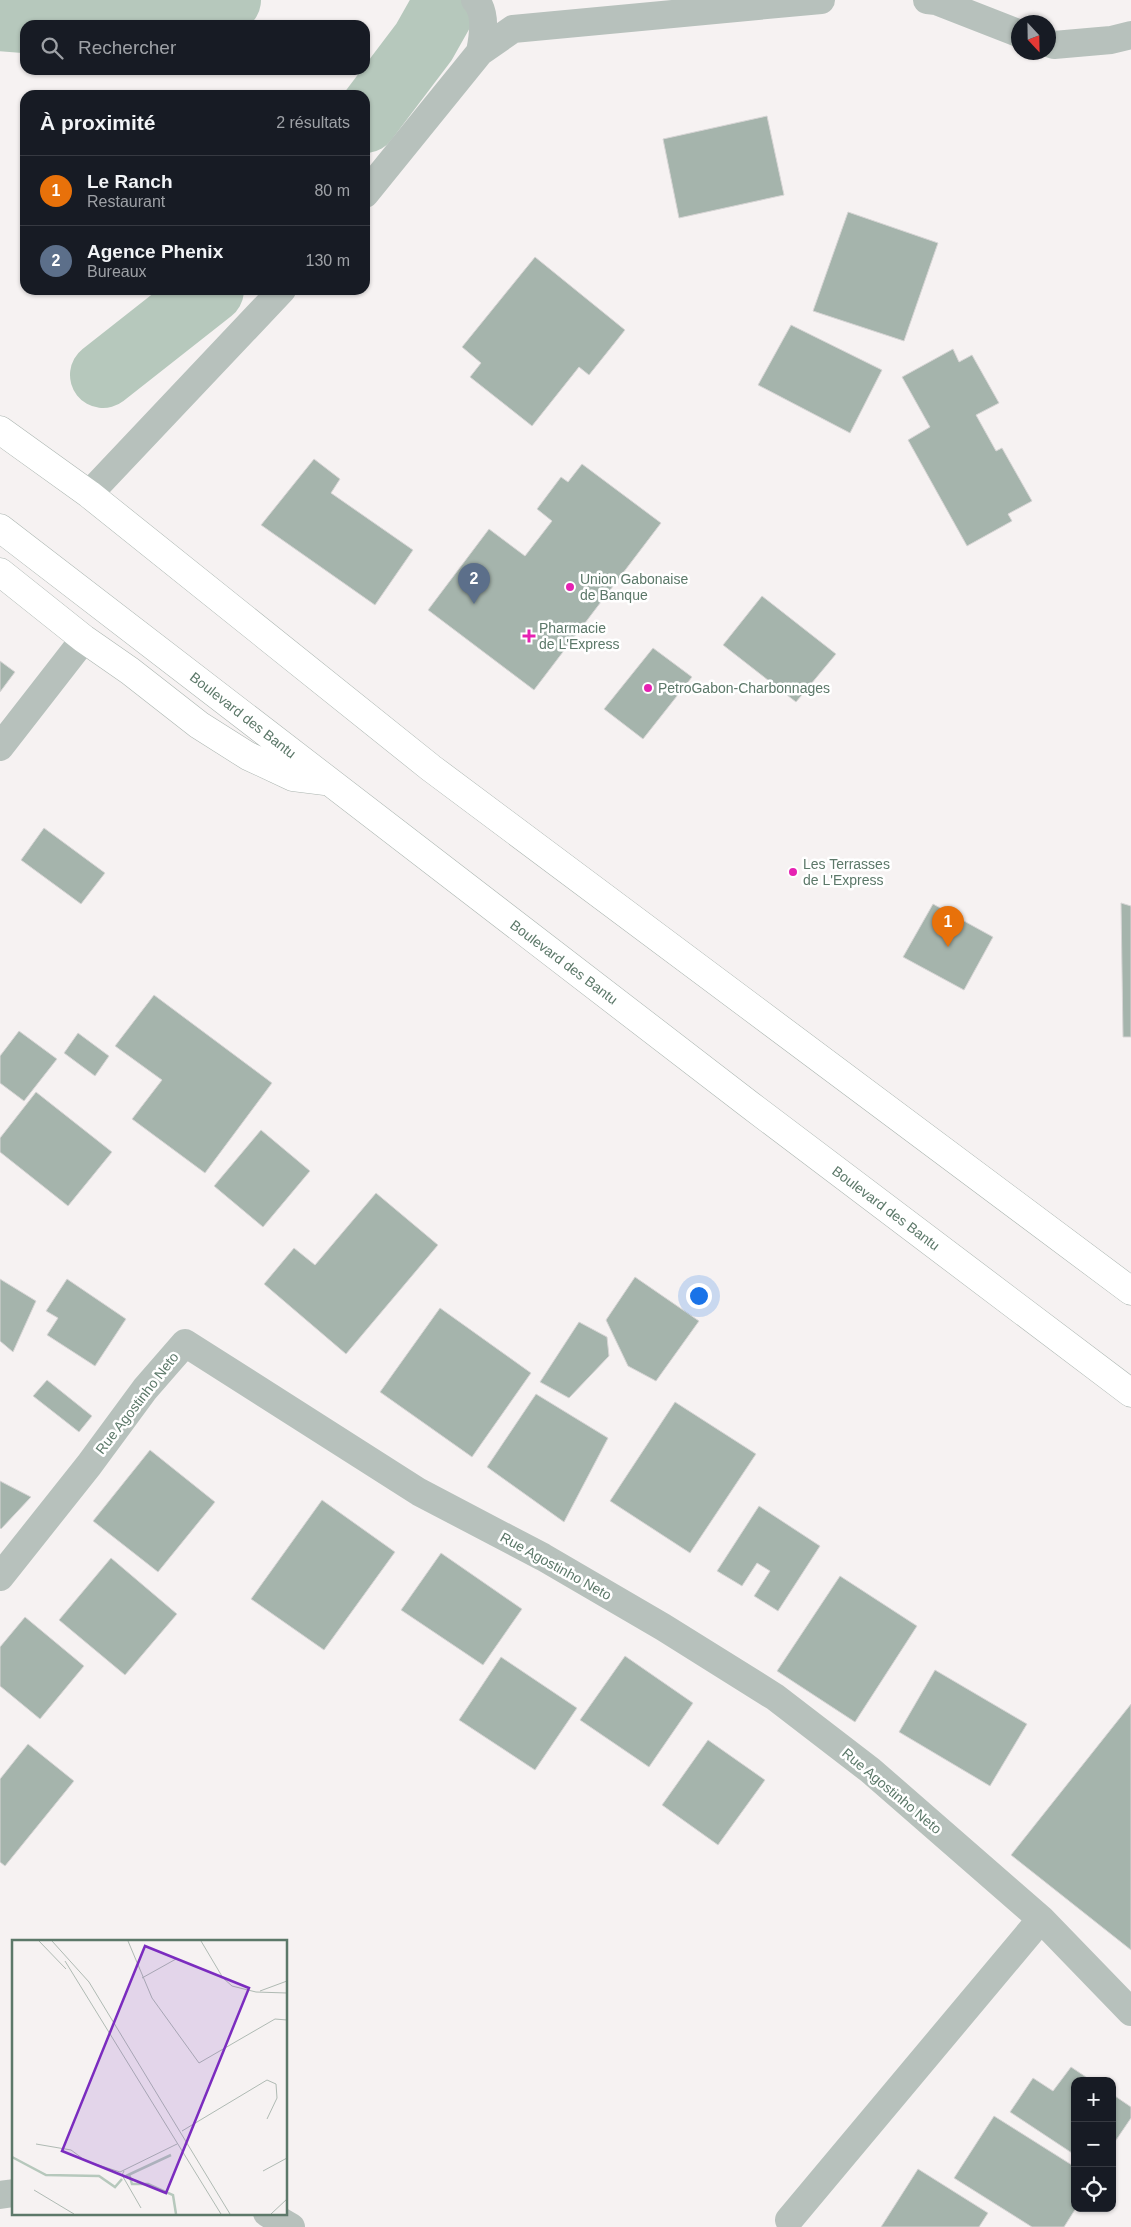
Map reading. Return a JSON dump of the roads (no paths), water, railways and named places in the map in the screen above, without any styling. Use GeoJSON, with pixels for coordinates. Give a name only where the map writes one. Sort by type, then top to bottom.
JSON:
{"type":"FeatureCollection","features":[{"type":"Feature","properties":{"kind":"highway"},"geometry":{"type":"LineString","coordinates":[[0,430],[89,494],[431,768],[1131,1291]]}},
{"type":"Feature","properties":{"kind":"highway","name":"Boulevard des Bantu"},"geometry":{"type":"LineString","coordinates":[[0,528],[329,782],[1131,1392]]}},
{"type":"Feature","properties":{"kind":"highway"},"geometry":{"type":"LineString","coordinates":[[0,572],[84,640],[130,671],[199,725],[248,756],[293,777],[329,782]]}},
{"type":"Feature","properties":{"kind":"street"},"geometry":{"type":"LineString","coordinates":[[475,0],[479,4],[484,32],[480,52]]}},
{"type":"Feature","properties":{"kind":"street"},"geometry":{"type":"LineString","coordinates":[[370,188],[480,52],[513,29],[821,0]]}},
{"type":"Feature","properties":{"kind":"street"},"geometry":{"type":"LineString","coordinates":[[927,0],[936,1],[1011,30]]}},
{"type":"Feature","properties":{"kind":"street"},"geometry":{"type":"LineString","coordinates":[[1056,45],[1111,40],[1131,35]]}},
{"type":"Feature","properties":{"kind":"street"},"geometry":{"type":"LineString","coordinates":[[89,494],[277,295]]}},
{"type":"Feature","properties":{"kind":"street"},"geometry":{"type":"LineString","coordinates":[[0,747],[84,640]]}},
{"type":"Feature","properties":{"kind":"street","name":"Rue Agostinho Neto"},"geometry":{"type":"LineString","coordinates":[[0,1577],[89,1465],[145,1389],[185,1343],[419,1492],[552,1562],[663,1627],[774,1697],[870,1770],[1041,1919],[1131,2012]]}},
{"type":"Feature","properties":{"kind":"street"},"geometry":{"type":"LineString","coordinates":[[789,2220],[1041,1919]]}},
{"type":"Feature","properties":{"kind":"street"},"geometry":{"type":"LineString","coordinates":[[269,2214],[291,2227]]}},
{"type":"Feature","properties":{"kind":"waterway"},"geometry":{"type":"LineString","coordinates":[[0,18],[22,20],[148,17],[204,18],[228,0]]}},
{"type":"Feature","properties":{"kind":"waterway"},"geometry":{"type":"LineString","coordinates":[[370,113],[424,42],[446,3]]}},
{"type":"Feature","properties":{"kind":"waterway"},"geometry":{"type":"LineString","coordinates":[[103,375],[205,295]]}},
{"type":"Feature","properties":{"kind":"place","name":"Union Gabonaise de Banque"},"geometry":{"type":"Point","coordinates":[570,587]}},
{"type":"Feature","properties":{"kind":"place","name":"Agence Phenix"},"geometry":{"type":"Point","coordinates":[474,604]}},
{"type":"Feature","properties":{"kind":"place","name":"Pharmacie de L'Express"},"geometry":{"type":"Point","coordinates":[529,636]}},
{"type":"Feature","properties":{"kind":"place","name":"PetroGabon-Charbonnages"},"geometry":{"type":"Point","coordinates":[648,688]}},
{"type":"Feature","properties":{"kind":"place","name":"Les Terrasses de L'Express"},"geometry":{"type":"Point","coordinates":[793,872]}},
{"type":"Feature","properties":{"kind":"place","name":"Le Ranch"},"geometry":{"type":"Point","coordinates":[948,947]}}]}
